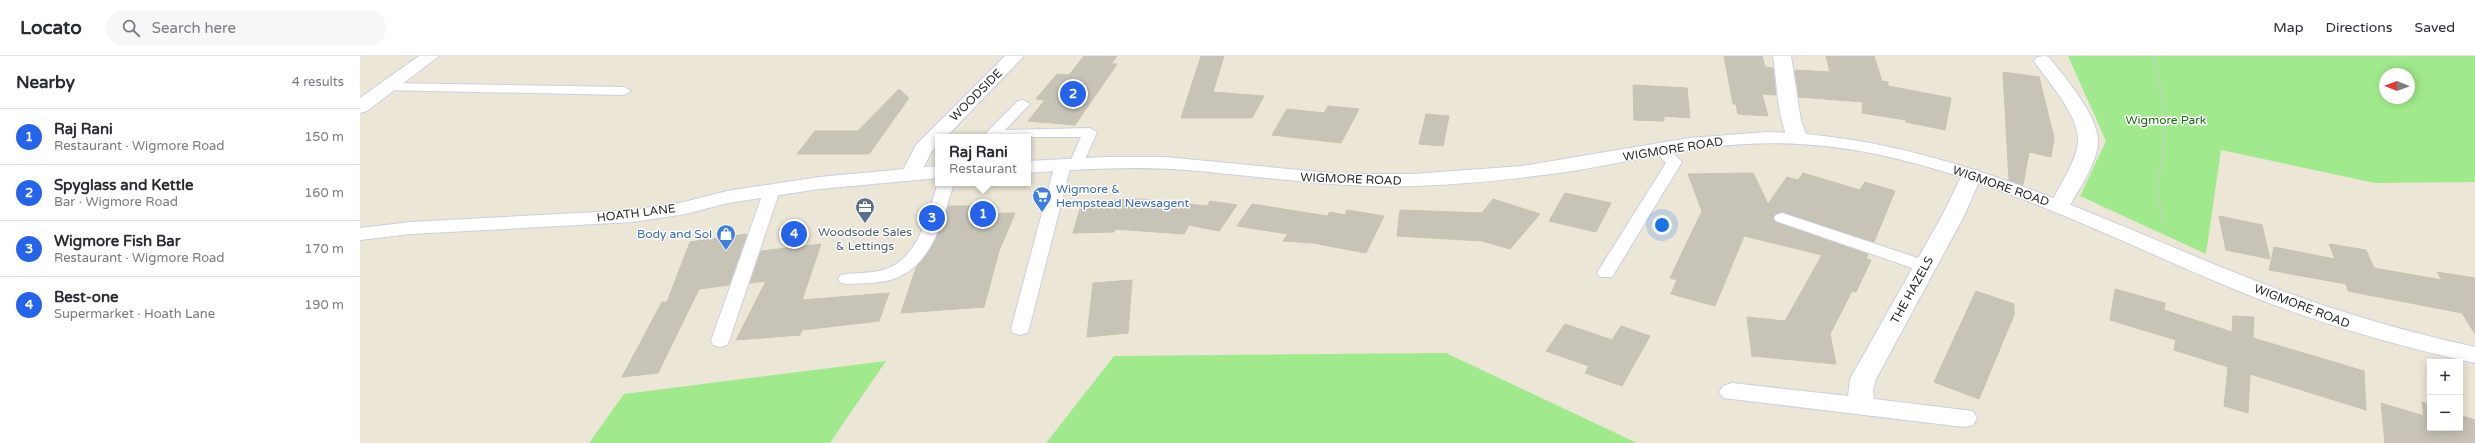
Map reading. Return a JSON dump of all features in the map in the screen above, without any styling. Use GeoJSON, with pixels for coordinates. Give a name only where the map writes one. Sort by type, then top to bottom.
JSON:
{"type":"FeatureCollection","features":[{"type":"Feature","properties":{"kind":"street"},"geometry":{"type":"LineString","coordinates":[[360,107],[430,56]]}},
{"type":"Feature","properties":{"kind":"street","name":"WOODSIDE"},"geometry":{"type":"LineString","coordinates":[[938,134],[1015,56]]}},
{"type":"Feature","properties":{"kind":"street"},"geometry":{"type":"LineString","coordinates":[[1782,56],[1792,121],[1798,139]]}},
{"type":"Feature","properties":{"kind":"street"},"geometry":{"type":"LineString","coordinates":[[2043,61],[2063,88],[2087,134],[2088,143],[2059,207]]}},
{"type":"Feature","properties":{"kind":"street"},"geometry":{"type":"LineString","coordinates":[[360,88],[387,87]]}},
{"type":"Feature","properties":{"kind":"street","name":"WOODSIDE"},"geometry":{"type":"LineString","coordinates":[[911,174],[923,149],[935,137]]}},
{"type":"Feature","properties":{"kind":"street","name":"WIGMORE ROAD"},"geometry":{"type":"LineString","coordinates":[[1031,167],[1070,164],[1161,162],[1302,178],[1391,181],[1505,174],[1595,162],[1661,149],[1740,139],[1798,139],[1852,144],[1896,153],[1972,176],[2059,207],[2347,324],[2408,342],[2475,355]]}},
{"type":"Feature","properties":{"kind":"street"},"geometry":{"type":"LineString","coordinates":[[911,174],[935,172]]}},
{"type":"Feature","properties":{"kind":"street","name":"HOATH LANE"},"geometry":{"type":"LineString","coordinates":[[360,234],[411,228],[633,216],[772,190],[911,174]]}},
{"type":"Feature","properties":{"kind":"street","name":"THE HAZELS"},"geometry":{"type":"LineString","coordinates":[[1862,406],[1860,390],[1863,379],[1954,214],[1972,176]]}},
{"type":"Feature","properties":{"kind":"street"},"geometry":{"type":"LineString","coordinates":[[1732,392],[1964,418]]}},
{"type":"Feature","properties":{"kind":"lane"},"geometry":{"type":"LineString","coordinates":[[387,87],[624,91]]}},
{"type":"Feature","properties":{"kind":"lane"},"geometry":{"type":"LineString","coordinates":[[993,134],[1023,104]]}},
{"type":"Feature","properties":{"kind":"lane"},"geometry":{"type":"LineString","coordinates":[[1020,329],[1070,164],[1090,132],[1025,134]]}},
{"type":"Feature","properties":{"kind":"lane"},"geometry":{"type":"LineString","coordinates":[[1606,274],[1674,162],[1661,149]]}},
{"type":"Feature","properties":{"kind":"lane"},"geometry":{"type":"LineString","coordinates":[[847,279],[889,274],[906,267],[919,255],[945,186]]}},
{"type":"Feature","properties":{"kind":"lane"},"geometry":{"type":"LineString","coordinates":[[720,340],[772,190]]}},
{"type":"Feature","properties":{"kind":"lane"},"geometry":{"type":"LineString","coordinates":[[1782,218],[1924,266]]}},
{"type":"Feature","properties":{"kind":"path"},"geometry":{"type":"LineString","coordinates":[[2154,56],[2165,110],[2162,156],[2156,189],[2169,252]]}},
{"type":"Feature","properties":{"kind":"green space","name":"Wigmore Park"},"geometry":{"type":"Polygon","coordinates":[[[2068,56],[2475,56],[2475,182],[2375,183],[2221,150],[2206,254],[2080,196],[2106,141],[2068,56]]]}},
{"type":"Feature","properties":{"kind":"green space"},"geometry":{"type":"Polygon","coordinates":[[[1446,353],[1637,443],[1046,443],[1114,356],[1446,353]]]}},
{"type":"Feature","properties":{"kind":"green space"},"geometry":{"type":"Polygon","coordinates":[[[886,361],[830,443],[589,443],[624,394],[886,361]]]}},
{"type":"Feature","properties":{"kind":"building"},"geometry":{"type":"Polygon","coordinates":[[[1084,56],[1117,56],[1111,64],[1117,64],[1075,125],[1028,121],[1045,100],[1036,99],[1057,74],[1069,75],[1084,56]]]}},
{"type":"Feature","properties":{"kind":"building"},"geometry":{"type":"Polygon","coordinates":[[[1201,56],[1224,56],[1213,92],[1264,96],[1252,118],[1181,118],[1201,56]]]}},
{"type":"Feature","properties":{"kind":"building"},"geometry":{"type":"Polygon","coordinates":[[[1724,56],[1762,56],[1765,67],[1773,68],[1776,95],[1762,94],[1768,116],[1738,114],[1736,104],[1733,104],[1724,56]]]}},
{"type":"Feature","properties":{"kind":"building"},"geometry":{"type":"Polygon","coordinates":[[[1826,56],[1874,56],[1882,81],[1888,82],[1888,86],[1951,98],[1945,130],[1906,122],[1906,120],[1862,113],[1863,102],[1799,97],[1795,70],[1830,72],[1826,56]]]}},
{"type":"Feature","properties":{"kind":"building"},"geometry":{"type":"Polygon","coordinates":[[[2003,72],[2039,77],[2054,138],[2051,157],[2029,152],[2023,185],[2009,180],[2003,72]]]}},
{"type":"Feature","properties":{"kind":"building"},"geometry":{"type":"Polygon","coordinates":[[[1633,85],[1687,88],[1690,118],[1664,116],[1664,121],[1634,120],[1633,85]]]}},
{"type":"Feature","properties":{"kind":"building"},"geometry":{"type":"Polygon","coordinates":[[[899,89],[909,98],[869,154],[797,154],[815,131],[858,131],[899,89]]]}},
{"type":"Feature","properties":{"kind":"building"},"geometry":{"type":"Polygon","coordinates":[[[1328,106],[1359,109],[1341,143],[1272,135],[1287,109],[1324,113],[1328,106]]]}},
{"type":"Feature","properties":{"kind":"building"},"geometry":{"type":"Polygon","coordinates":[[[1426,114],[1449,116],[1443,146],[1419,144],[1426,114]]]}},
{"type":"Feature","properties":{"kind":"building"},"geometry":{"type":"Polygon","coordinates":[[[1753,173],[1768,204],[1787,177],[1798,180],[1803,173],[1860,190],[1865,182],[1895,191],[1874,242],[1782,212],[1773,217],[1776,222],[1868,254],[1866,259],[1871,260],[1856,292],[1852,291],[1830,334],[1836,364],[1752,356],[1747,317],[1785,321],[1822,255],[1744,236],[1715,306],[1671,294],[1677,280],[1670,278],[1702,211],[1688,174],[1753,173]]]}},
{"type":"Feature","properties":{"kind":"building"},"geometry":{"type":"Polygon","coordinates":[[[1565,193],[1611,203],[1596,232],[1549,221],[1565,193]]]}},
{"type":"Feature","properties":{"kind":"building"},"geometry":{"type":"Polygon","coordinates":[[[1140,199],[1207,206],[1210,201],[1237,205],[1219,231],[1189,225],[1184,234],[1115,229],[1114,232],[1073,233],[1082,202],[1140,199]]]}},
{"type":"Feature","properties":{"kind":"building"},"geometry":{"type":"Polygon","coordinates":[[[1493,199],[1540,214],[1510,249],[1482,241],[1397,236],[1400,210],[1482,213],[1493,199]]]}},
{"type":"Feature","properties":{"kind":"building"},"geometry":{"type":"Polygon","coordinates":[[[1252,204],[1327,216],[1330,212],[1345,215],[1347,210],[1384,216],[1366,253],[1313,243],[1283,241],[1288,234],[1237,226],[1252,204]]]}},
{"type":"Feature","properties":{"kind":"building"},"geometry":{"type":"Polygon","coordinates":[[[948,206],[976,206],[973,214],[1015,213],[999,251],[984,307],[901,313],[916,268],[936,238],[948,206]]]}},
{"type":"Feature","properties":{"kind":"building"},"geometry":{"type":"Polygon","coordinates":[[[2219,216],[2262,225],[2270,259],[2226,250],[2219,216]]]}},
{"type":"Feature","properties":{"kind":"building"},"geometry":{"type":"Polygon","coordinates":[[[747,234],[729,285],[699,289],[658,373],[622,377],[662,302],[667,302],[690,242],[747,234]]]}},
{"type":"Feature","properties":{"kind":"building"},"geometry":{"type":"Polygon","coordinates":[[[821,244],[802,300],[889,293],[879,321],[802,330],[800,335],[736,340],[766,281],[750,283],[761,251],[821,244]]]}},
{"type":"Feature","properties":{"kind":"building"},"geometry":{"type":"Polygon","coordinates":[[[2329,244],[2366,250],[2374,268],[2442,280],[2437,272],[2475,278],[2475,334],[2462,313],[2348,291],[2346,284],[2269,270],[2274,247],[2335,259],[2329,244]]]}},
{"type":"Feature","properties":{"kind":"building"},"geometry":{"type":"Polygon","coordinates":[[[1132,280],[1128,333],[1087,337],[1093,283],[1132,280]]]}},
{"type":"Feature","properties":{"kind":"building"},"geometry":{"type":"Polygon","coordinates":[[[2115,289],[2165,303],[2164,310],[2232,332],[2233,316],[2254,317],[2253,338],[2364,371],[2366,410],[2250,374],[2248,413],[2224,406],[2228,367],[2174,350],[2176,340],[2110,320],[2115,289]]]}},
{"type":"Feature","properties":{"kind":"building"},"geometry":{"type":"Polygon","coordinates":[[[1976,291],[2014,304],[2014,315],[1979,399],[1934,382],[1976,291]]]}},
{"type":"Feature","properties":{"kind":"building"},"geometry":{"type":"Polygon","coordinates":[[[1565,324],[1612,340],[1621,326],[1650,336],[1622,386],[1585,373],[1589,366],[1546,351],[1565,324]]]}},
{"type":"Feature","properties":{"kind":"building"},"geometry":{"type":"Polygon","coordinates":[[[2422,402],[2427,404],[2427,431],[2463,431],[2463,416],[2475,420],[2475,443],[2385,443],[2381,403],[2424,416],[2422,402]]]}},
{"type":"Feature","properties":{"kind":"place","name":"Spyglass and Kettle"},"geometry":{"type":"Point","coordinates":[1073,94]}},
{"type":"Feature","properties":{"kind":"place","name":"Wigmore & Hempstead Newsagent"},"geometry":{"type":"Point","coordinates":[1042,213]}},
{"type":"Feature","properties":{"kind":"place","name":"Raj Rani"},"geometry":{"type":"Point","coordinates":[983,214]}},
{"type":"Feature","properties":{"kind":"place","name":"Wigmore Fish Bar"},"geometry":{"type":"Point","coordinates":[932,218]}},
{"type":"Feature","properties":{"kind":"place","name":"Woodsode Sales & Lettings"},"geometry":{"type":"Point","coordinates":[865,224]}},
{"type":"Feature","properties":{"kind":"place","name":"Best-one"},"geometry":{"type":"Point","coordinates":[794,234]}},
{"type":"Feature","properties":{"kind":"place","name":"Body and Sol"},"geometry":{"type":"Point","coordinates":[726,251]}}]}
